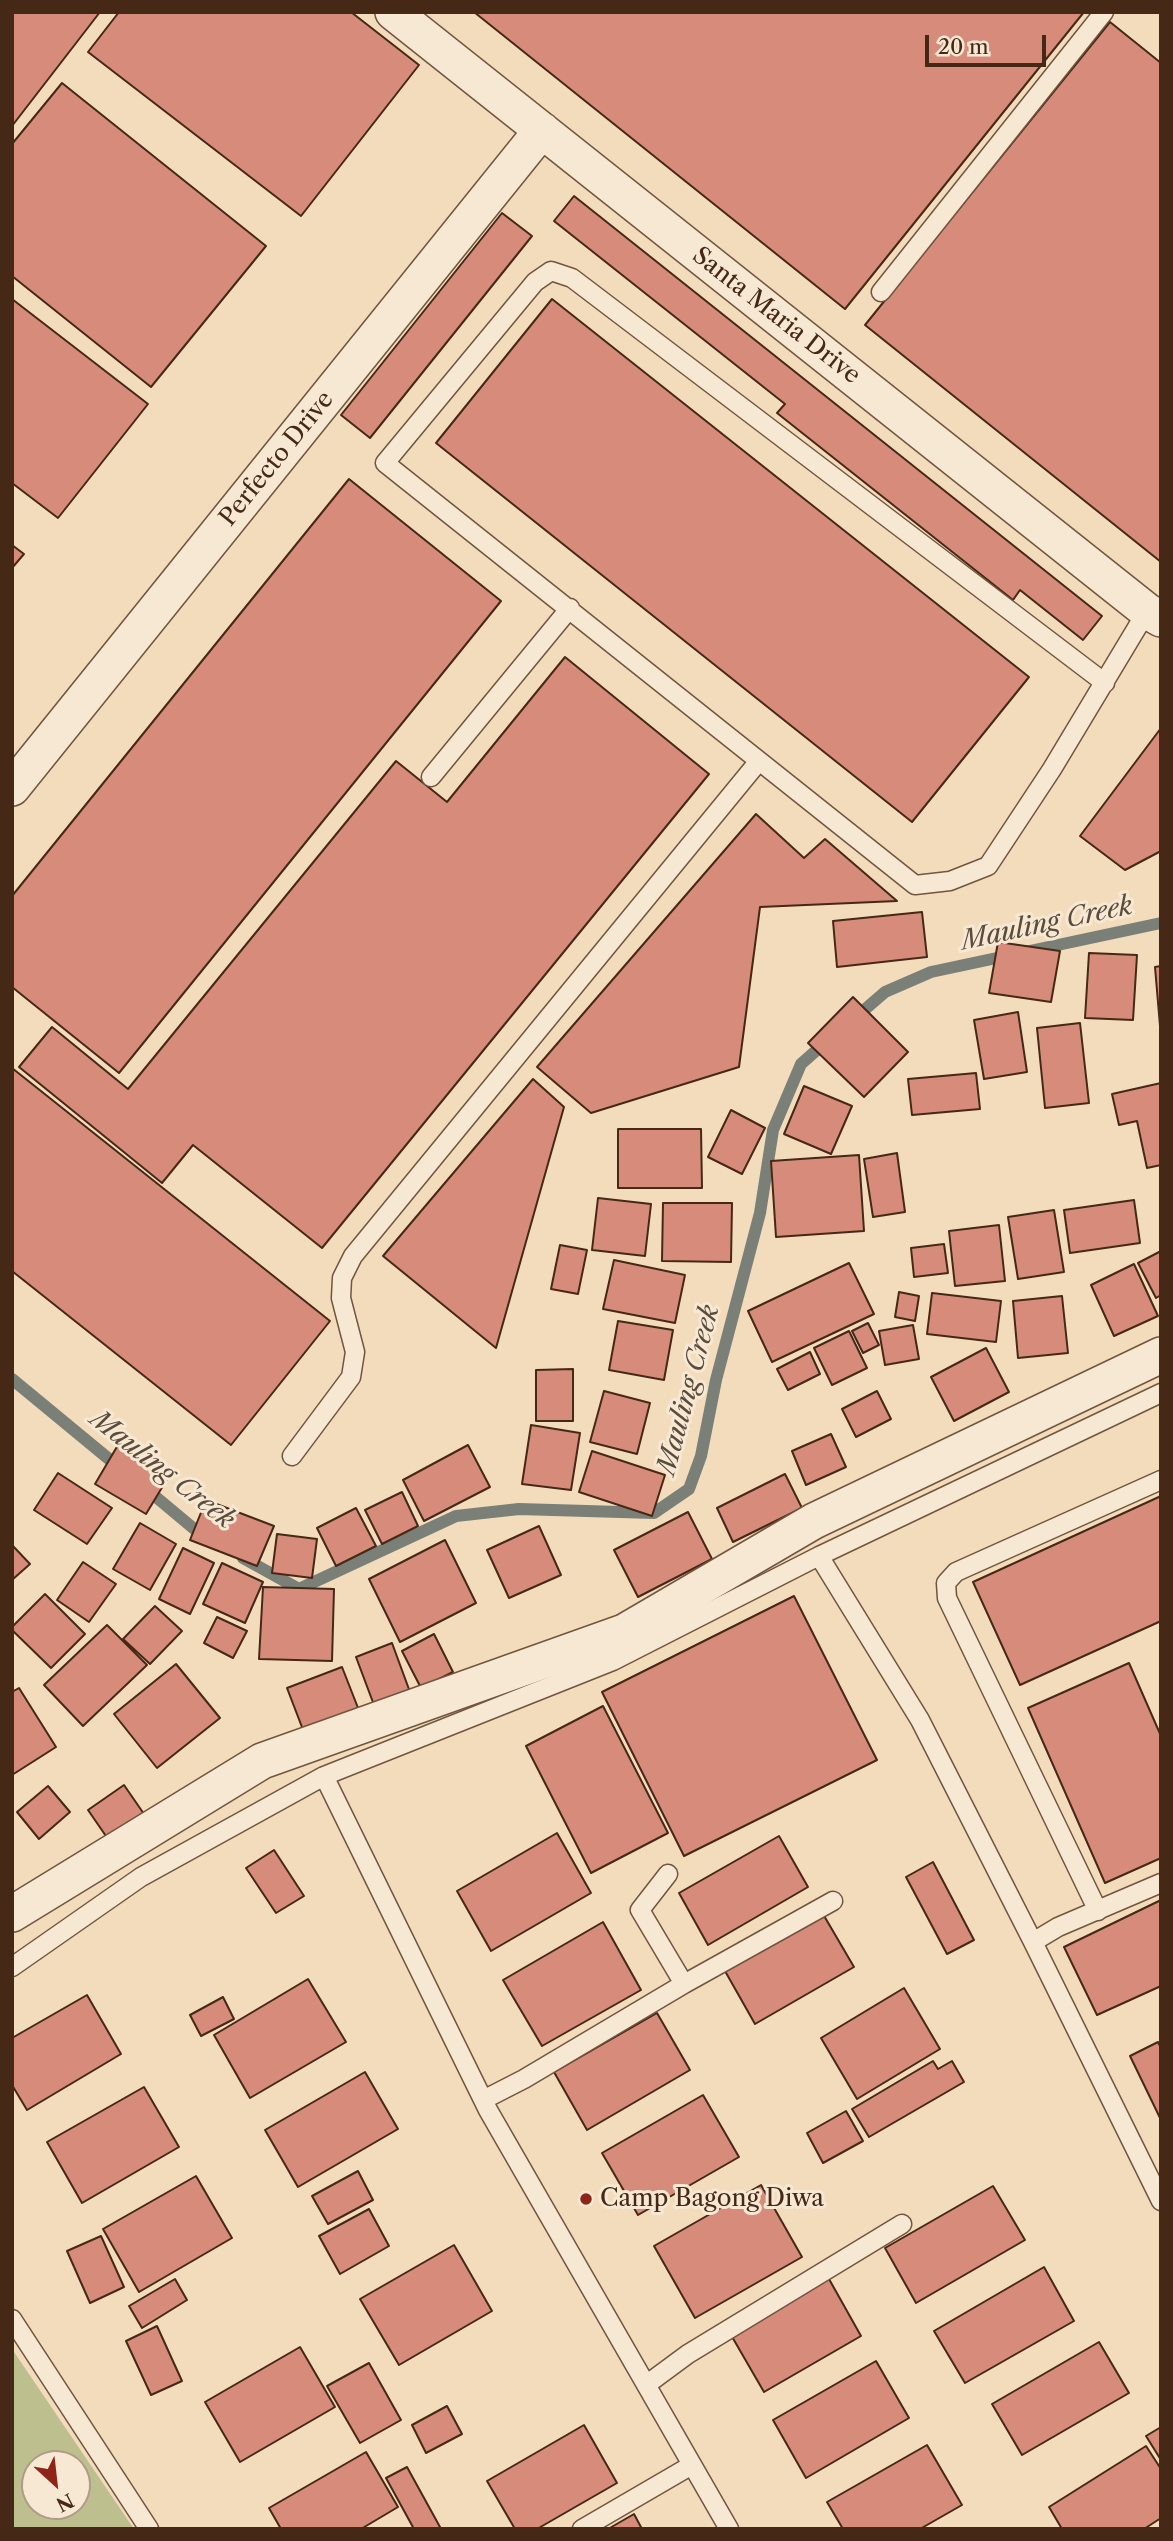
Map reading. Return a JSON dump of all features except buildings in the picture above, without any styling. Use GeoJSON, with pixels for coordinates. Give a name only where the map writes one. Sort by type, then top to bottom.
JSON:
{"type":"FeatureCollection","features":[{"type":"Feature","properties":{"kind":"street","name":"Santa Maria Drive"},"geometry":{"type":"LineString","coordinates":[[393,12],[1154,615]]}},
{"type":"Feature","properties":{"kind":"street","name":"Perfecto Drive"},"geometry":{"type":"LineString","coordinates":[[12,788],[542,130]]}},
{"type":"Feature","properties":{"kind":"street"},"geometry":{"type":"LineString","coordinates":[[12,1914],[262,1761],[624,1632],[814,1521],[1161,1355]]}},
{"type":"Feature","properties":{"kind":"lane"},"geometry":{"type":"LineString","coordinates":[[881,292],[1104,12]]}},
{"type":"Feature","properties":{"kind":"lane"},"geometry":{"type":"LineString","coordinates":[[1105,683],[572,278],[551,271],[535,282],[386,463],[915,885],[950,881],[988,866],[1105,683],[1154,615]]}},
{"type":"Feature","properties":{"kind":"lane"},"geometry":{"type":"LineString","coordinates":[[432,776],[570,608]]}},
{"type":"Feature","properties":{"kind":"lane"},"geometry":{"type":"LineString","coordinates":[[292,1456],[351,1377],[355,1352],[341,1298],[342,1278],[354,1256],[759,761]]}},
{"type":"Feature","properties":{"kind":"lane"},"geometry":{"type":"LineString","coordinates":[[12,1967],[141,1877],[324,1776],[614,1661],[819,1556],[1161,1393]]}},
{"type":"Feature","properties":{"kind":"lane"},"geometry":{"type":"LineString","coordinates":[[1098,1911],[947,1598],[946,1583],[956,1572],[1161,1480]]}},
{"type":"Feature","properties":{"kind":"lane"},"geometry":{"type":"LineString","coordinates":[[819,1556],[920,1720],[1161,2201]]}},
{"type":"Feature","properties":{"kind":"lane"},"geometry":{"type":"LineString","coordinates":[[324,1776],[483,2100],[729,2529]]}},
{"type":"Feature","properties":{"kind":"lane"},"geometry":{"type":"LineString","coordinates":[[668,1874],[640,1910],[684,1984]]}},
{"type":"Feature","properties":{"kind":"lane"},"geometry":{"type":"LineString","coordinates":[[1033,1941],[1058,1927],[1161,1883]]}},
{"type":"Feature","properties":{"kind":"lane"},"geometry":{"type":"LineString","coordinates":[[483,2100],[524,2079],[832,1900]]}},
{"type":"Feature","properties":{"kind":"lane"},"geometry":{"type":"LineString","coordinates":[[646,2385],[688,2354],[902,2224]]}},
{"type":"Feature","properties":{"kind":"lane"},"geometry":{"type":"LineString","coordinates":[[12,2319],[149,2529]]}},
{"type":"Feature","properties":{"kind":"lane"},"geometry":{"type":"LineString","coordinates":[[582,2529],[692,2465]]}},
{"type":"Feature","properties":{"kind":"green space"},"geometry":{"type":"Polygon","coordinates":[[[12,2349],[80,2450],[21,2450],[21,2520],[91,2520],[91,2466],[134,2529],[12,2529],[12,2349]]]}},
{"type":"Feature","properties":{"kind":"waterway","name":"Mauling Creek"},"geometry":{"type":"LineString","coordinates":[[855,1018],[885,992],[931,972],[1161,923]]}},
{"type":"Feature","properties":{"kind":"waterway","name":"Mauling Creek"},"geometry":{"type":"LineString","coordinates":[[243,1558],[299,1589],[456,1516],[519,1509],[654,1513],[689,1489],[701,1456],[716,1380],[760,1213],[773,1130],[801,1064],[827,1041]]}},
{"type":"Feature","properties":{"kind":"waterway","name":"Mauling Creek"},"geometry":{"type":"LineString","coordinates":[[12,1379],[121,1469]]}},
{"type":"Feature","properties":{"kind":"waterway","name":"Mauling Creek"},"geometry":{"type":"LineString","coordinates":[[144,1487],[205,1538]]}},
{"type":"Feature","properties":{"kind":"place","name":"Camp Bagong Diwa"},"geometry":{"type":"Point","coordinates":[586,2199]}}]}
